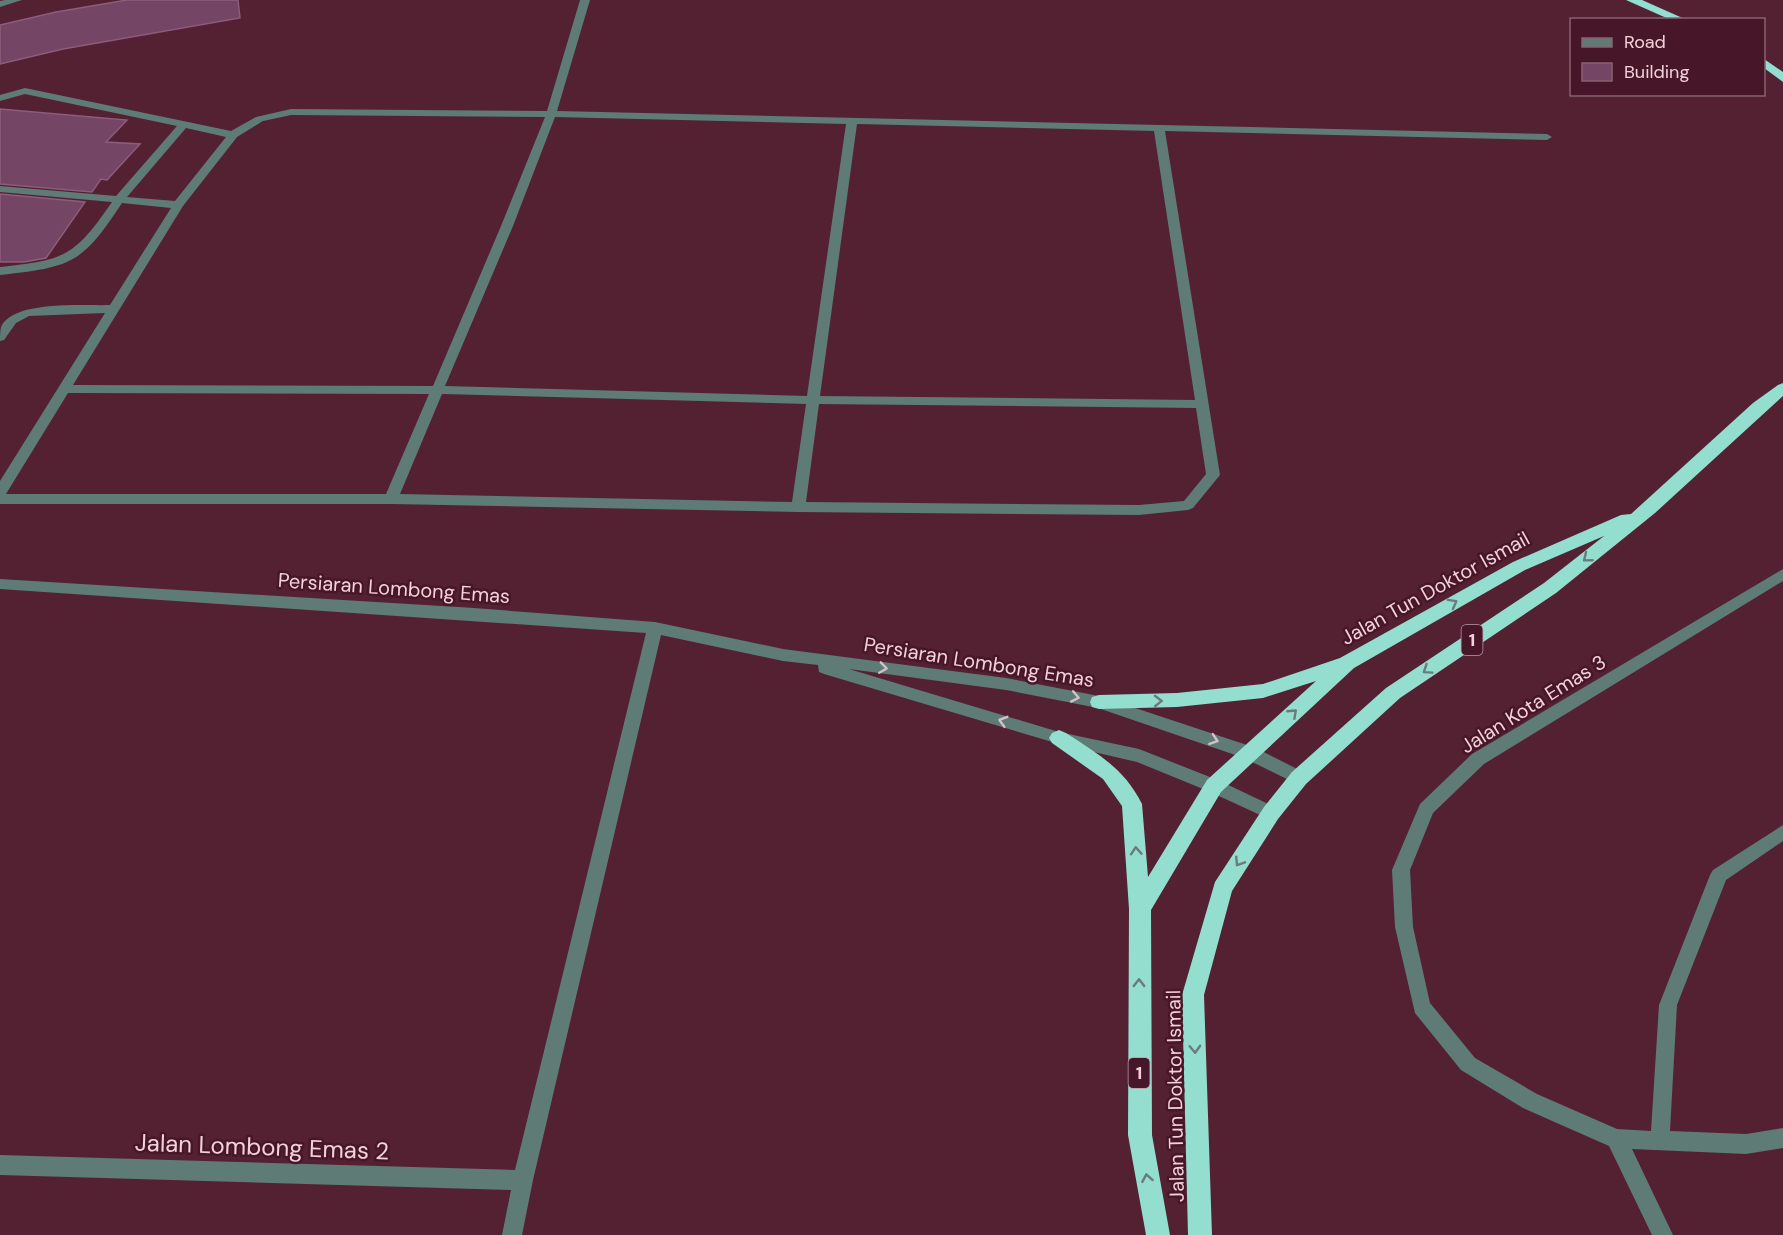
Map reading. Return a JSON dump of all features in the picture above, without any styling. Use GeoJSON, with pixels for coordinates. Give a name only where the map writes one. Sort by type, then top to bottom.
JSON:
{"type":"FeatureCollection","features":[{"type":"Feature","properties":{"kind":"highway"},"geometry":{"type":"LineString","coordinates":[[1632,0],[1677,18]]}},
{"type":"Feature","properties":{"kind":"highway"},"geometry":{"type":"LineString","coordinates":[[1765,59],[1783,68]]}},
{"type":"Feature","properties":{"kind":"highway"},"geometry":{"type":"LineString","coordinates":[[1765,64],[1783,78]]}},
{"type":"Feature","properties":{"kind":"highway","name":"Jalan Tun Doktor Ismail"},"geometry":{"type":"LineString","coordinates":[[1200,1235],[1193,995],[1222,888],[1271,813],[1299,778],[1393,693],[1550,588],[1649,509],[1759,407],[1783,388]]}},
{"type":"Feature","properties":{"kind":"highway","name":"Jalan Tun Doktor Ismail"},"geometry":{"type":"LineString","coordinates":[[1158,1235],[1140,1134],[1140,909],[1214,786],[1347,663],[1519,566],[1649,509]]}},
{"type":"Feature","properties":{"kind":"highway"},"geometry":{"type":"LineString","coordinates":[[1099,702],[1178,700],[1263,691],[1347,663]]}},
{"type":"Feature","properties":{"kind":"highway"},"geometry":{"type":"LineString","coordinates":[[1059,738],[1110,773],[1132,804],[1140,909]]}},
{"type":"Feature","properties":{"kind":"street"},"geometry":{"type":"LineString","coordinates":[[0,4],[17,0]]}},
{"type":"Feature","properties":{"kind":"street"},"geometry":{"type":"LineString","coordinates":[[391,499],[502,237],[551,114],[585,0]]}},
{"type":"Feature","properties":{"kind":"street"},"geometry":{"type":"LineString","coordinates":[[0,98],[25,91],[233,135]]}},
{"type":"Feature","properties":{"kind":"street"},"geometry":{"type":"LineString","coordinates":[[0,492],[178,205],[233,135],[260,118],[291,112],[551,114],[1547,137]]}},
{"type":"Feature","properties":{"kind":"street"},"geometry":{"type":"LineString","coordinates":[[798,507],[852,121]]}},
{"type":"Feature","properties":{"kind":"street"},"geometry":{"type":"LineString","coordinates":[[0,271],[45,266],[74,255],[94,237],[119,200],[184,124]]}},
{"type":"Feature","properties":{"kind":"street"},"geometry":{"type":"LineString","coordinates":[[0,500],[391,499],[798,507],[1139,510],[1188,505],[1213,476],[1159,127]]}},
{"type":"Feature","properties":{"kind":"street"},"geometry":{"type":"LineString","coordinates":[[0,189],[178,205]]}},
{"type":"Feature","properties":{"kind":"street"},"geometry":{"type":"LineString","coordinates":[[0,338],[12,320],[27,312],[112,309]]}},
{"type":"Feature","properties":{"kind":"street"},"geometry":{"type":"LineString","coordinates":[[63,388],[437,390],[812,400],[1202,404]]}},
{"type":"Feature","properties":{"kind":"street","name":"Jalan Kota Emas 3"},"geometry":{"type":"LineString","coordinates":[[1616,1139],[1530,1101],[1468,1064],[1422,1007],[1404,927],[1401,870],[1426,809],[1478,759],[1783,574]]}},
{"type":"Feature","properties":{"kind":"street","name":"Persiaran Lombong Emas"},"geometry":{"type":"LineString","coordinates":[[0,584],[474,614],[655,628],[783,655],[1006,684],[1099,702],[1250,753],[1299,778]]}},
{"type":"Feature","properties":{"kind":"street"},"geometry":{"type":"LineString","coordinates":[[512,1235],[523,1180],[655,628]]}},
{"type":"Feature","properties":{"kind":"street","name":"Persiaran Lombong Emas"},"geometry":{"type":"LineString","coordinates":[[783,655],[1059,738],[1139,756],[1214,786],[1271,813]]}},
{"type":"Feature","properties":{"kind":"street"},"geometry":{"type":"LineString","coordinates":[[1660,1141],[1668,1005],[1719,875],[1783,832]]}},
{"type":"Feature","properties":{"kind":"street"},"geometry":{"type":"LineString","coordinates":[[1664,1235],[1616,1139],[1746,1144],[1783,1138]]}},
{"type":"Feature","properties":{"kind":"street","name":"Jalan Lombong Emas 2"},"geometry":{"type":"LineString","coordinates":[[0,1165],[523,1180]]}},
{"type":"Feature","properties":{"kind":"building"},"geometry":{"type":"Polygon","coordinates":[[[127,0],[238,0],[240,18],[63,49],[0,64],[0,25],[56,12],[127,0]]]}},
{"type":"Feature","properties":{"kind":"building"},"geometry":{"type":"Polygon","coordinates":[[[0,109],[127,120],[106,142],[140,144],[107,180],[101,179],[92,192],[0,184],[0,109]]]}},
{"type":"Feature","properties":{"kind":"building"},"geometry":{"type":"Polygon","coordinates":[[[0,194],[85,202],[46,258],[24,262],[0,262],[0,194]]]}}]}
